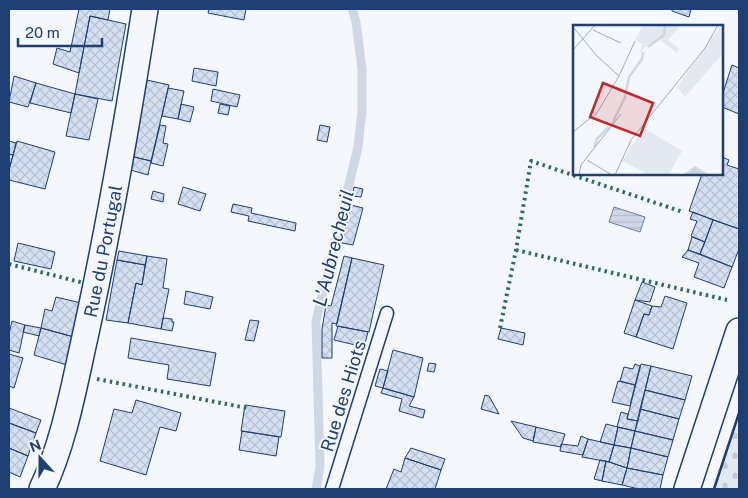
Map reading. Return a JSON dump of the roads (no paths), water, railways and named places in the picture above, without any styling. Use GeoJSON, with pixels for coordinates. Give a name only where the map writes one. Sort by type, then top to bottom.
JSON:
{"type":"FeatureCollection","features":[{"type":"Feature","properties":{"kind":"street","name":"Rue du Portugal"},"geometry":{"type":"LineString","coordinates":[[42,489],[66,421],[96,287],[135,71],[144,9]]}},
{"type":"Feature","properties":{"kind":"street"},"geometry":{"type":"LineString","coordinates":[[687,489],[739,331]]}},
{"type":"Feature","properties":{"kind":"lane","name":"Rue des Hiots"},"geometry":{"type":"LineString","coordinates":[[332,489],[387,313]]}},
{"type":"Feature","properties":{"kind":"waterway","name":"L'Aubrecheuil"},"geometry":{"type":"LineString","coordinates":[[316,489],[320,467],[316,321],[358,147],[362,111],[362,69],[356,22],[352,9]]}}]}
